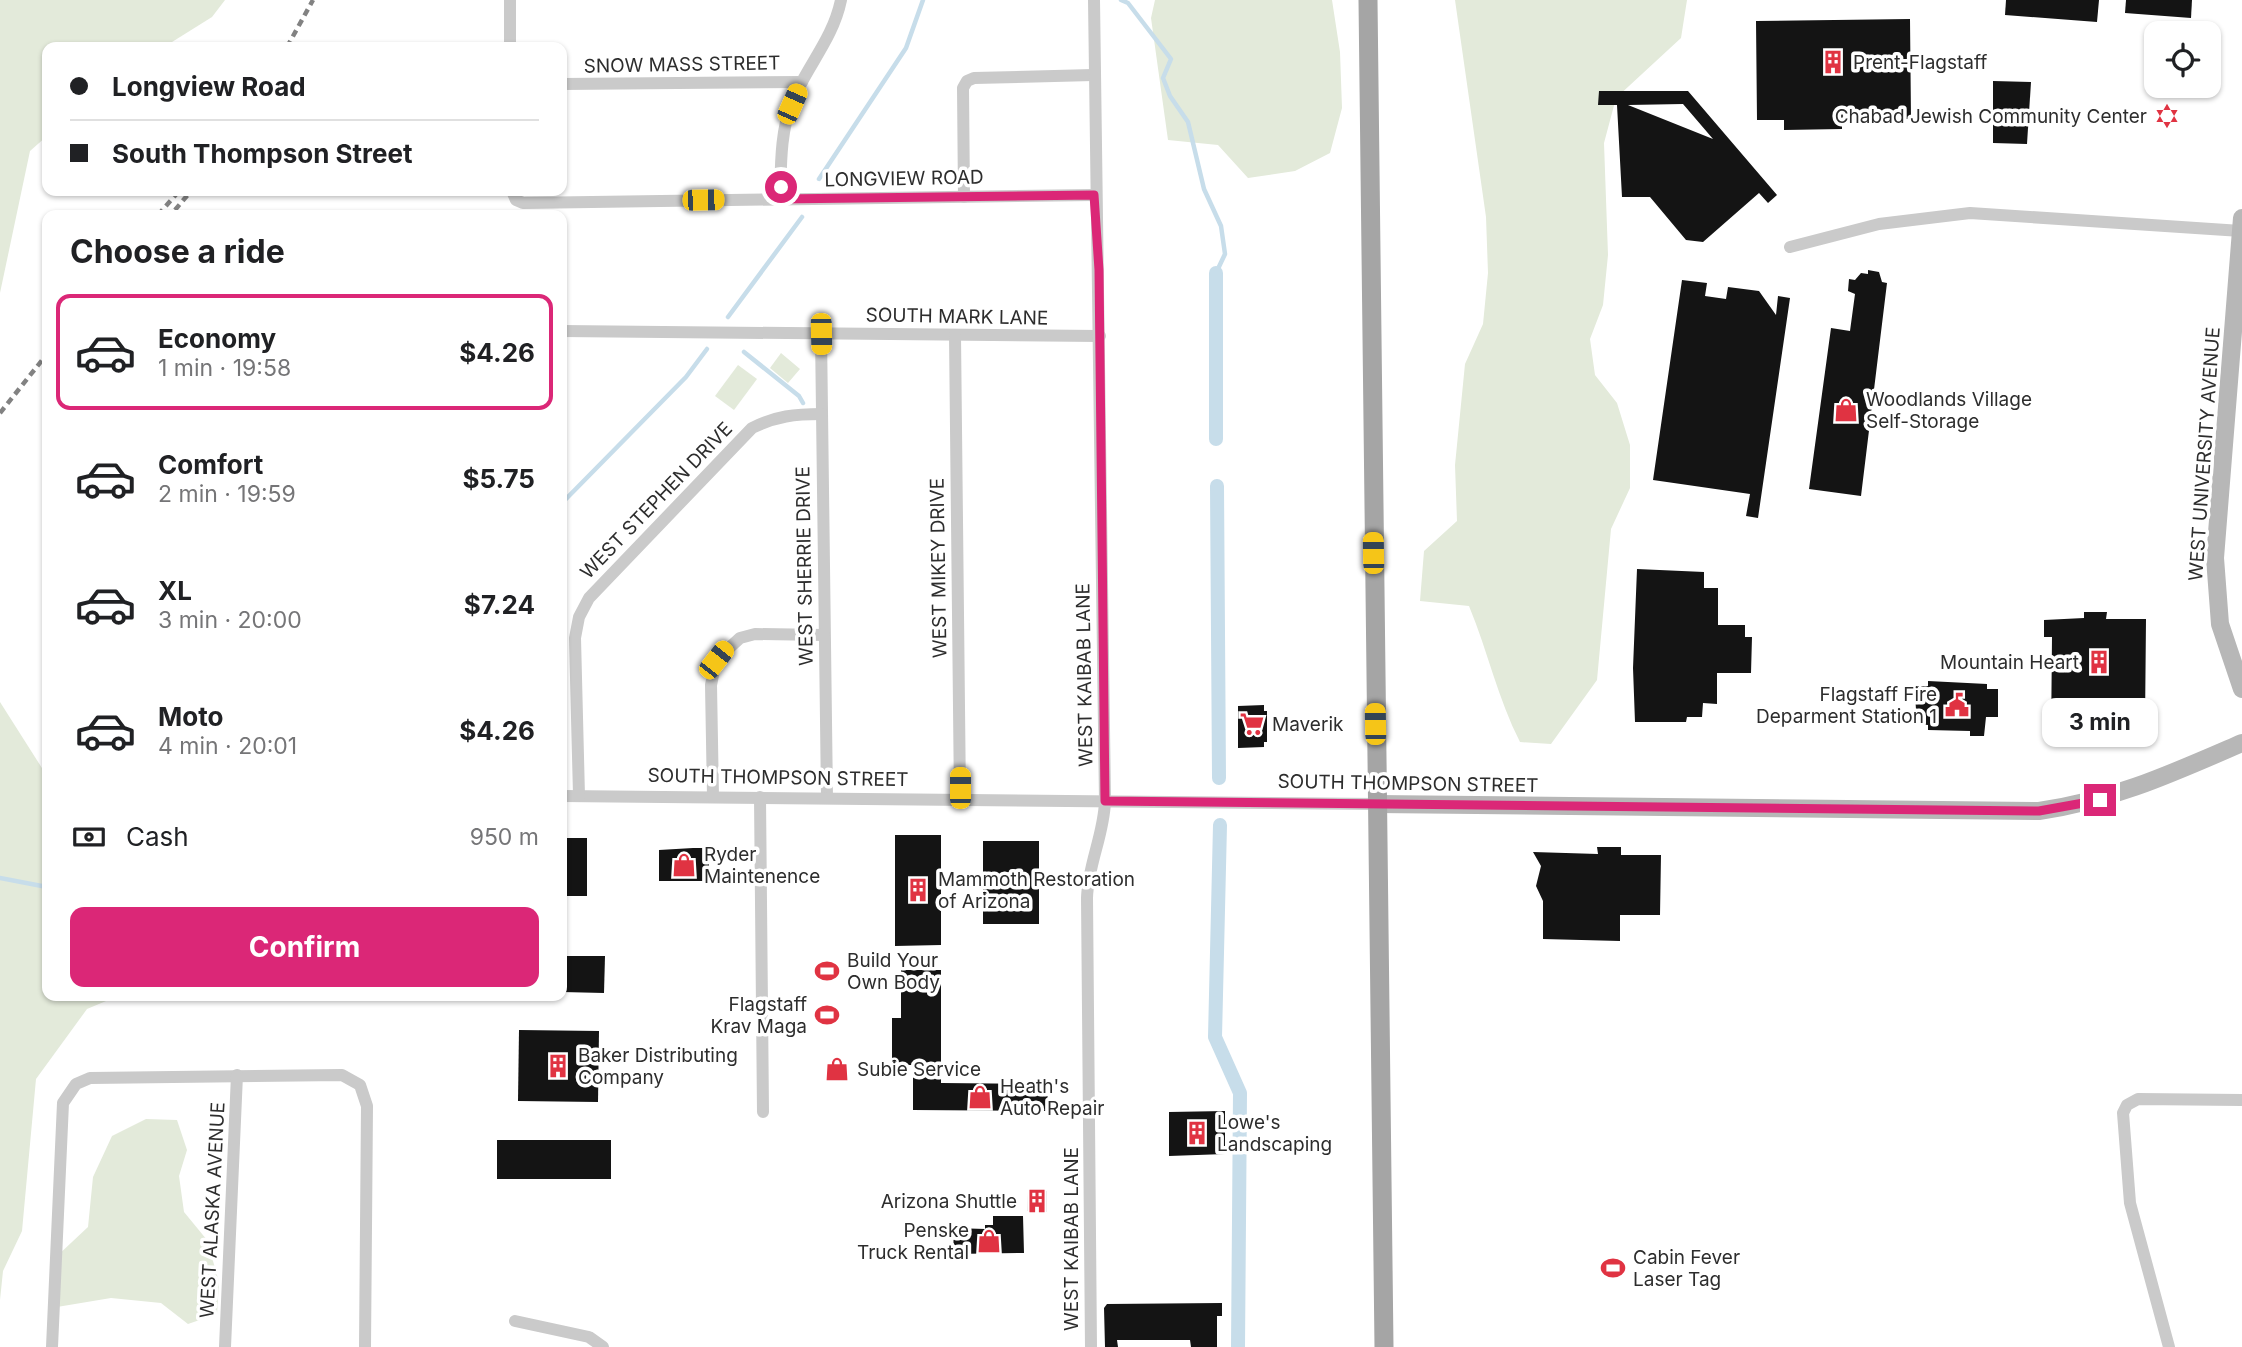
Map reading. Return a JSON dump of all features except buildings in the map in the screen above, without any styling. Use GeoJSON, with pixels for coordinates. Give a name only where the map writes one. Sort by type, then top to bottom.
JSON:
{"type":"FeatureCollection","features":[{"type":"Feature","properties":{"kind":"main road"},"geometry":{"type":"LineString","coordinates":[[1368,0],[1384,1347]]}},
{"type":"Feature","properties":{"kind":"street"},"geometry":{"type":"LineString","coordinates":[[510,0],[510,42]]}},
{"type":"Feature","properties":{"kind":"street"},"geometry":{"type":"LineString","coordinates":[[780,199],[783,136],[802,82],[832,33],[841,0]]}},
{"type":"Feature","properties":{"kind":"street","name":"WEST KAIBAB LANE"},"geometry":{"type":"LineString","coordinates":[[1091,1347],[1087,898],[1090,865],[1104,822],[1105,801],[1100,336],[1094,195],[1094,0]]}},
{"type":"Feature","properties":{"kind":"street"},"geometry":{"type":"LineString","coordinates":[[964,197],[963,88],[967,81],[974,78],[1094,75]]}},
{"type":"Feature","properties":{"kind":"street","name":"SNOW MASS STREET"},"geometry":{"type":"LineString","coordinates":[[567,84],[802,82]]}},
{"type":"Feature","properties":{"kind":"street","name":"LONGVIEW ROAD"},"geometry":{"type":"LineString","coordinates":[[514,196],[523,203],[1094,195]]}},
{"type":"Feature","properties":{"kind":"street"},"geometry":{"type":"LineString","coordinates":[[1790,247],[1879,224],[1970,213],[2242,227]]}},
{"type":"Feature","properties":{"kind":"street","name":"WEST UNIVERSITY AVENUE"},"geometry":{"type":"LineString","coordinates":[[2242,227],[2215,558],[2220,624],[2242,689]]}},
{"type":"Feature","properties":{"kind":"street","name":"SOUTH MARK LANE"},"geometry":{"type":"LineString","coordinates":[[567,331],[1100,336]]}},
{"type":"Feature","properties":{"kind":"street","name":"WEST SHERRIE DRIVE"},"geometry":{"type":"LineString","coordinates":[[821,334],[827,798]]}},
{"type":"Feature","properties":{"kind":"street","name":"WEST MIKEY DRIVE"},"geometry":{"type":"LineString","coordinates":[[955,335],[960,800]]}},
{"type":"Feature","properties":{"kind":"street","name":"WEST STEPHEN DRIVE"},"geometry":{"type":"LineString","coordinates":[[579,796],[575,638],[579,617],[589,598],[752,428],[773,418],[796,414],[822,414]]}},
{"type":"Feature","properties":{"kind":"street"},"geometry":{"type":"LineString","coordinates":[[713,797],[711,685],[716,660],[740,638],[755,634],[824,635]]}},
{"type":"Feature","properties":{"kind":"street","name":"SOUTH THOMPSON STREET"},"geometry":{"type":"LineString","coordinates":[[567,796],[2039,811],[2080,805],[2127,792],[2242,743]]}},
{"type":"Feature","properties":{"kind":"street"},"geometry":{"type":"LineString","coordinates":[[760,797],[763,1112]]}},
{"type":"Feature","properties":{"kind":"street"},"geometry":{"type":"LineString","coordinates":[[52,1347],[63,1103],[76,1084],[90,1078],[237,1075],[342,1075],[360,1085],[367,1105],[366,1347]]}},
{"type":"Feature","properties":{"kind":"street","name":"WEST ALASKA AVENUE"},"geometry":{"type":"LineString","coordinates":[[225,1347],[237,1075]]}},
{"type":"Feature","properties":{"kind":"street"},"geometry":{"type":"LineString","coordinates":[[2169,1347],[2130,1203],[2123,1113],[2127,1105],[2138,1099],[2242,1100]]}},
{"type":"Feature","properties":{"kind":"street"},"geometry":{"type":"LineString","coordinates":[[514,1321],[589,1337],[603,1347]]}},
{"type":"Feature","properties":{"kind":"green space"},"geometry":{"type":"Polygon","coordinates":[[[0,0],[225,0],[212,17],[172,42],[42,42],[42,140],[30,151],[0,293],[0,0]]]}},
{"type":"Feature","properties":{"kind":"green space"},"geometry":{"type":"Polygon","coordinates":[[[1155,0],[1332,0],[1340,52],[1342,108],[1330,153],[1295,171],[1248,178],[1218,145],[1168,140],[1151,18],[1155,0]]]}},
{"type":"Feature","properties":{"kind":"green space"},"geometry":{"type":"Polygon","coordinates":[[[1455,0],[1687,0],[1681,38],[1616,98],[1604,143],[1608,255],[1603,305],[1590,339],[1595,375],[1617,403],[1630,445],[1630,488],[1611,529],[1597,680],[1551,744],[1520,742],[1505,709],[1469,606],[1420,601],[1424,551],[1457,521],[1455,465],[1465,364],[1483,324],[1488,273],[1486,217],[1455,0]]]}},
{"type":"Feature","properties":{"kind":"green space"},"geometry":{"type":"Polygon","coordinates":[[[781,353],[800,369],[788,383],[770,368],[781,353]]]}},
{"type":"Feature","properties":{"kind":"green space"},"geometry":{"type":"Polygon","coordinates":[[[738,365],[757,379],[734,410],[715,396],[738,365]]]}},
{"type":"Feature","properties":{"kind":"green space"},"geometry":{"type":"Polygon","coordinates":[[[0,702],[42,768],[42,1001],[106,1001],[87,1009],[36,1079],[22,1231],[3,1271],[0,1300],[0,702]]]}},
{"type":"Feature","properties":{"kind":"green space"},"geometry":{"type":"Polygon","coordinates":[[[146,1119],[177,1120],[187,1150],[179,1176],[184,1212],[207,1240],[219,1282],[217,1314],[188,1324],[161,1303],[111,1298],[51,1308],[56,1257],[88,1227],[93,1177],[112,1136],[146,1119]]]}},
{"type":"Feature","properties":{"kind":"waterway"},"geometry":{"type":"LineString","coordinates":[[819,179],[906,48],[923,0]]}},
{"type":"Feature","properties":{"kind":"waterway"},"geometry":{"type":"LineString","coordinates":[[1121,0],[1128,3],[1171,59],[1163,78],[1170,96],[1188,122],[1204,189],[1221,226],[1225,254],[1216,273]]}},
{"type":"Feature","properties":{"kind":"waterway"},"geometry":{"type":"LineString","coordinates":[[728,317],[802,217]]}},
{"type":"Feature","properties":{"kind":"waterway"},"geometry":{"type":"LineString","coordinates":[[1216,273],[1216,439]]}},
{"type":"Feature","properties":{"kind":"waterway"},"geometry":{"type":"LineString","coordinates":[[567,498],[686,377],[707,349]]}},
{"type":"Feature","properties":{"kind":"waterway"},"geometry":{"type":"LineString","coordinates":[[744,352],[799,396],[803,403]]}},
{"type":"Feature","properties":{"kind":"waterway"},"geometry":{"type":"LineString","coordinates":[[1217,486],[1219,778]]}},
{"type":"Feature","properties":{"kind":"waterway"},"geometry":{"type":"LineString","coordinates":[[1220,825],[1215,1037],[1240,1093],[1238,1347]]}},
{"type":"Feature","properties":{"kind":"waterway"},"geometry":{"type":"LineString","coordinates":[[0,878],[42,886]]}},
{"type":"Feature","properties":{"kind":"railway"},"geometry":{"type":"LineString","coordinates":[[290,42],[313,0]]}},
{"type":"Feature","properties":{"kind":"railway"},"geometry":{"type":"LineString","coordinates":[[162,210],[175,196]]}},
{"type":"Feature","properties":{"kind":"railway"},"geometry":{"type":"LineString","coordinates":[[175,210],[187,196]]}},
{"type":"Feature","properties":{"kind":"railway"},"geometry":{"type":"LineString","coordinates":[[0,413],[42,360]]}},
{"type":"Feature","properties":{"kind":"place","name":"Prent-Flagstaff"},"geometry":{"type":"Point","coordinates":[1833,62]}},
{"type":"Feature","properties":{"kind":"place","name":"Chabad Jewish Community Center"},"geometry":{"type":"Point","coordinates":[2167,116]}},
{"type":"Feature","properties":{"kind":"place","name":"Woodlands Village Self-Storage"},"geometry":{"type":"Point","coordinates":[1846,410]}},
{"type":"Feature","properties":{"kind":"place","name":"Mountain Heart"},"geometry":{"type":"Point","coordinates":[2099,662]}},
{"type":"Feature","properties":{"kind":"place","name":"Flagstaff Fire Deparment Station 1"},"geometry":{"type":"Point","coordinates":[1957,705]}},
{"type":"Feature","properties":{"kind":"place","name":"Maverik"},"geometry":{"type":"Point","coordinates":[1252,724]}},
{"type":"Feature","properties":{"kind":"place","name":"Ryder Maintenence"},"geometry":{"type":"Point","coordinates":[684,865]}},
{"type":"Feature","properties":{"kind":"place","name":"Mammoth Restoration of Arizona"},"geometry":{"type":"Point","coordinates":[918,890]}},
{"type":"Feature","properties":{"kind":"place","name":"Build Your Own Body"},"geometry":{"type":"Point","coordinates":[827,971]}},
{"type":"Feature","properties":{"kind":"place","name":"Flagstaff Krav Maga"},"geometry":{"type":"Point","coordinates":[827,1015]}},
{"type":"Feature","properties":{"kind":"place","name":"Baker Distributing Company"},"geometry":{"type":"Point","coordinates":[558,1066]}},
{"type":"Feature","properties":{"kind":"place","name":"Subie Service"},"geometry":{"type":"Point","coordinates":[837,1069]}},
{"type":"Feature","properties":{"kind":"place","name":"Heath's Auto Repair"},"geometry":{"type":"Point","coordinates":[980,1097]}},
{"type":"Feature","properties":{"kind":"place","name":"Lowe's Landscaping"},"geometry":{"type":"Point","coordinates":[1197,1133]}},
{"type":"Feature","properties":{"kind":"place","name":"Arizona Shuttle"},"geometry":{"type":"Point","coordinates":[1037,1201]}},
{"type":"Feature","properties":{"kind":"place","name":"Penske Truck Rental"},"geometry":{"type":"Point","coordinates":[989,1241]}},
{"type":"Feature","properties":{"kind":"place","name":"Cabin Fever Laser Tag"},"geometry":{"type":"Point","coordinates":[1613,1268]}},
{"type":"Feature","properties":{"kind":"route"},"geometry":{"type":"LineString","coordinates":[[781,187],[780,199],[1094,195],[1099,270],[1105,801],[2039,811],[2100,800]]}}]}
